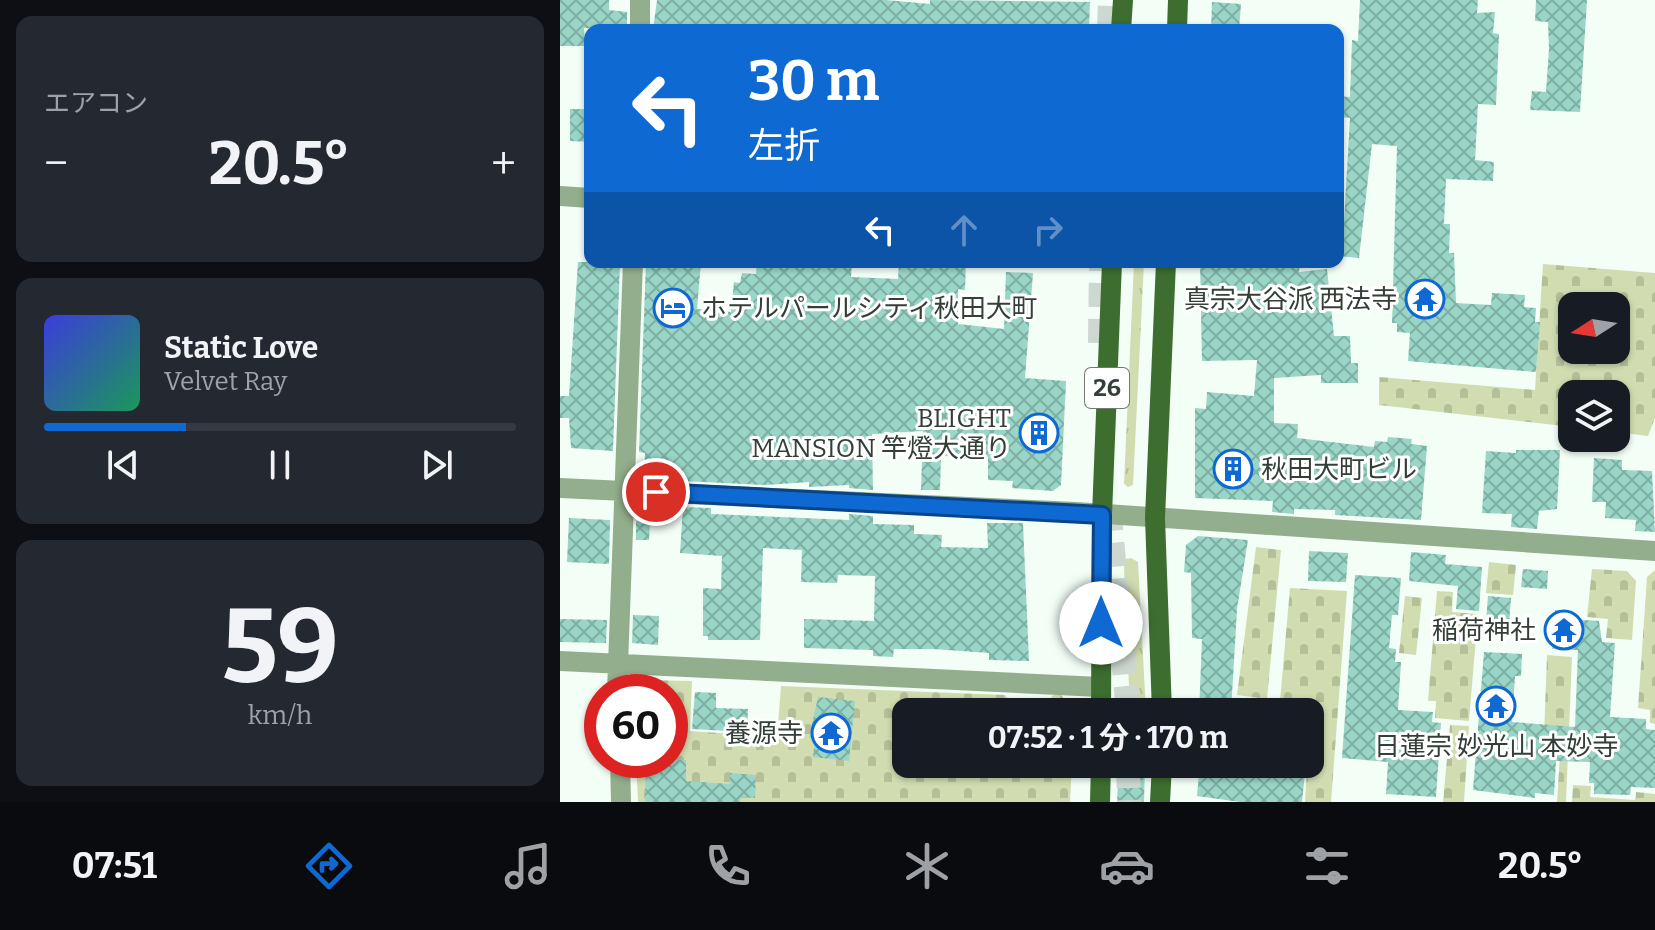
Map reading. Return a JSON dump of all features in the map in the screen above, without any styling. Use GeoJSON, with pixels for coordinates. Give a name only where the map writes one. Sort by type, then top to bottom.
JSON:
{"type":"FeatureCollection","features":[{"type":"Feature","properties":{"kind":"main road"},"geometry":{"type":"LineString","coordinates":[[1121,24],[1123,0]]}},
{"type":"Feature","properties":{"kind":"main road"},"geometry":{"type":"LineString","coordinates":[[1177,24],[1178,0]]}},
{"type":"Feature","properties":{"kind":"main road","name":"26"},"geometry":{"type":"LineString","coordinates":[[1100,698],[1102,515],[1112,268]]}},
{"type":"Feature","properties":{"kind":"main road","name":"26"},"geometry":{"type":"LineString","coordinates":[[1161,698],[1155,518],[1166,268]]}},
{"type":"Feature","properties":{"kind":"main road"},"geometry":{"type":"LineString","coordinates":[[1160,802],[1161,778]]}},
{"type":"Feature","properties":{"kind":"street"},"geometry":{"type":"LineString","coordinates":[[640,0],[640,24]]}},
{"type":"Feature","properties":{"kind":"street"},"geometry":{"type":"LineString","coordinates":[[560,196],[584,198]]}},
{"type":"Feature","properties":{"kind":"street"},"geometry":{"type":"LineString","coordinates":[[616,674],[633,268]]}},
{"type":"Feature","properties":{"kind":"street"},"geometry":{"type":"LineString","coordinates":[[560,488],[1155,518],[1655,551]]}},
{"type":"Feature","properties":{"kind":"street"},"geometry":{"type":"LineString","coordinates":[[560,661],[1100,687]]}},
{"type":"Feature","properties":{"kind":"street"},"geometry":{"type":"LineString","coordinates":[[620,778],[621,802]]}},
{"type":"Feature","properties":{"kind":"green space"},"geometry":{"type":"Polygon","coordinates":[[[1543,264],[1655,273],[1655,418],[1648,436],[1630,434],[1630,380],[1558,380],[1558,425],[1379,405],[1379,377],[1535,390],[1543,264]]]}},
{"type":"Feature","properties":{"kind":"green space"},"geometry":{"type":"Polygon","coordinates":[[[1134,268],[1144,268],[1133,485],[1128,487],[1124,484],[1134,268]]]}},
{"type":"Feature","properties":{"kind":"green space"},"geometry":{"type":"Polygon","coordinates":[[[1256,547],[1281,550],[1267,698],[1237,695],[1256,547]]]}},
{"type":"Feature","properties":{"kind":"green space"},"geometry":{"type":"Polygon","coordinates":[[[1126,559],[1138,562],[1145,698],[1129,698],[1126,559]]]}},
{"type":"Feature","properties":{"kind":"green space"},"geometry":{"type":"Polygon","coordinates":[[[1489,562],[1516,565],[1513,595],[1486,593],[1489,562]]]}},
{"type":"Feature","properties":{"kind":"green space"},"geometry":{"type":"Polygon","coordinates":[[[1592,569],[1627,571],[1636,581],[1632,640],[1606,638],[1608,619],[1587,617],[1592,569]]]}},
{"type":"Feature","properties":{"kind":"green space"},"geometry":{"type":"Polygon","coordinates":[[[1655,570],[1655,724],[1650,723],[1650,710],[1638,708],[1647,577],[1655,570]]]}},
{"type":"Feature","properties":{"kind":"green space"},"geometry":{"type":"Polygon","coordinates":[[[1290,588],[1347,591],[1331,802],[1305,802],[1306,778],[1324,778],[1324,698],[1280,698],[1290,588]]]}},
{"type":"Feature","properties":{"kind":"green space"},"geometry":{"type":"Polygon","coordinates":[[[1437,591],[1453,592],[1452,612],[1478,614],[1469,721],[1435,718],[1436,701],[1428,701],[1437,591]]]}},
{"type":"Feature","properties":{"kind":"green space"},"geometry":{"type":"Polygon","coordinates":[[[1405,596],[1422,598],[1416,655],[1399,653],[1405,596]]]}},
{"type":"Feature","properties":{"kind":"green space"},"geometry":{"type":"Polygon","coordinates":[[[1547,655],[1572,657],[1566,802],[1557,802],[1561,738],[1544,736],[1547,655]]]}},
{"type":"Feature","properties":{"kind":"green space"},"geometry":{"type":"Polygon","coordinates":[[[688,681],[692,681],[690,731],[777,737],[781,686],[1005,695],[1007,698],[892,698],[892,778],[1071,778],[1070,802],[638,802],[637,778],[688,778],[688,681]]]}},
{"type":"Feature","properties":{"kind":"green space"},"geometry":{"type":"Polygon","coordinates":[[[1450,725],[1469,726],[1464,802],[1443,802],[1450,725]]]}},
{"type":"Feature","properties":{"kind":"green space"},"geometry":{"type":"Polygon","coordinates":[[[1573,785],[1591,786],[1590,797],[1635,800],[1636,792],[1655,794],[1655,802],[1572,802],[1573,785]]]}},
{"type":"Feature","properties":{"kind":"building"},"geometry":{"type":"Polygon","coordinates":[[[560,0],[609,0],[609,10],[627,12],[627,24],[584,24],[584,46],[560,46],[560,0]]]}},
{"type":"Feature","properties":{"kind":"building"},"geometry":{"type":"Polygon","coordinates":[[[657,0],[886,0],[930,4],[930,0],[1090,2],[1089,24],[654,24],[657,0]]]}},
{"type":"Feature","properties":{"kind":"building"},"geometry":{"type":"Polygon","coordinates":[[[1360,0],[1478,0],[1477,13],[1495,12],[1493,33],[1499,34],[1496,105],[1478,104],[1475,160],[1494,162],[1493,181],[1446,179],[1444,224],[1450,224],[1449,253],[1454,253],[1456,303],[1491,305],[1492,293],[1525,295],[1524,307],[1536,308],[1535,322],[1540,322],[1536,372],[1408,361],[1410,333],[1397,332],[1397,323],[1392,323],[1397,146],[1372,144],[1359,258],[1344,257],[1350,118],[1344,118],[1344,96],[1350,97],[1352,40],[1358,41],[1360,0]]]}},
{"type":"Feature","properties":{"kind":"building"},"geometry":{"type":"Polygon","coordinates":[[[1536,0],[1587,0],[1580,112],[1530,110],[1532,91],[1546,92],[1549,49],[1548,22],[1535,21],[1536,0]]]}},
{"type":"Feature","properties":{"kind":"building"},"geometry":{"type":"Polygon","coordinates":[[[1212,2],[1241,4],[1239,24],[1211,24],[1212,2]]]}},
{"type":"Feature","properties":{"kind":"building"},"geometry":{"type":"Polygon","coordinates":[[[570,109],[584,109],[584,142],[570,141],[570,109]]]}},
{"type":"Feature","properties":{"kind":"building"},"geometry":{"type":"Polygon","coordinates":[[[578,262],[584,262],[584,268],[620,268],[613,451],[571,448],[569,418],[560,418],[560,396],[569,396],[578,262]]]}},
{"type":"Feature","properties":{"kind":"building"},"geometry":{"type":"Polygon","coordinates":[[[646,268],[700,268],[697,309],[731,312],[734,282],[740,283],[742,273],[756,274],[756,268],[852,268],[851,277],[898,279],[899,268],[966,268],[965,290],[958,289],[958,324],[1004,329],[1006,272],[1033,273],[1025,378],[1066,381],[1061,485],[1053,491],[1012,488],[1013,481],[988,480],[988,457],[941,456],[940,490],[921,490],[923,431],[872,434],[873,490],[849,488],[849,485],[809,487],[809,482],[766,485],[644,479],[645,453],[639,452],[646,268]]]}},
{"type":"Feature","properties":{"kind":"building"},"geometry":{"type":"Polygon","coordinates":[[[1200,268],[1299,268],[1299,272],[1327,269],[1334,336],[1350,336],[1351,363],[1358,363],[1358,383],[1321,383],[1321,375],[1274,378],[1274,423],[1298,424],[1297,438],[1374,447],[1375,441],[1387,442],[1388,437],[1412,439],[1411,444],[1427,446],[1421,520],[1335,515],[1335,510],[1294,509],[1294,514],[1272,512],[1273,501],[1195,498],[1195,408],[1206,409],[1207,392],[1254,396],[1257,360],[1202,361],[1200,268]]]}},
{"type":"Feature","properties":{"kind":"building"},"geometry":{"type":"Polygon","coordinates":[[[1516,450],[1560,452],[1557,509],[1539,511],[1537,529],[1511,527],[1512,514],[1482,513],[1486,451],[1516,453],[1516,450]]]}},
{"type":"Feature","properties":{"kind":"building"},"geometry":{"type":"Polygon","coordinates":[[[1594,458],[1622,460],[1622,470],[1652,471],[1655,532],[1635,531],[1636,520],[1605,518],[1606,502],[1592,502],[1594,458]]]}},
{"type":"Feature","properties":{"kind":"building"},"geometry":{"type":"Polygon","coordinates":[[[683,507],[711,508],[711,514],[849,520],[849,514],[873,516],[873,524],[914,525],[914,534],[942,535],[941,547],[988,548],[987,523],[1023,523],[1029,661],[989,660],[989,653],[933,649],[894,649],[893,657],[873,656],[873,650],[804,648],[804,619],[874,621],[875,576],[838,575],[837,583],[801,582],[802,550],[763,548],[760,640],[708,640],[708,636],[703,636],[703,588],[721,589],[722,556],[680,553],[683,507]]]}},
{"type":"Feature","properties":{"kind":"building"},"geometry":{"type":"Polygon","coordinates":[[[569,518],[610,520],[609,564],[567,562],[569,518]]]}},
{"type":"Feature","properties":{"kind":"building"},"geometry":{"type":"Polygon","coordinates":[[[636,521],[650,522],[649,540],[636,540],[636,521]]]}},
{"type":"Feature","properties":{"kind":"building"},"geometry":{"type":"Polygon","coordinates":[[[1198,536],[1248,540],[1237,609],[1232,698],[1200,698],[1202,639],[1192,638],[1191,573],[1184,572],[1186,545],[1198,536]]]}},
{"type":"Feature","properties":{"kind":"building"},"geometry":{"type":"Polygon","coordinates":[[[1309,551],[1348,553],[1346,582],[1308,581],[1309,551]]]}},
{"type":"Feature","properties":{"kind":"building"},"geometry":{"type":"Polygon","coordinates":[[[1411,552],[1446,555],[1445,564],[1482,567],[1479,611],[1456,609],[1458,586],[1409,581],[1411,552]]]}},
{"type":"Feature","properties":{"kind":"building"},"geometry":{"type":"Polygon","coordinates":[[[1523,569],[1548,571],[1547,589],[1521,587],[1523,569]]]}},
{"type":"Feature","properties":{"kind":"building"},"geometry":{"type":"Polygon","coordinates":[[[1355,575],[1401,578],[1398,615],[1392,615],[1389,648],[1396,649],[1395,662],[1401,662],[1398,710],[1433,712],[1432,722],[1441,723],[1436,797],[1386,794],[1388,762],[1342,758],[1355,575]]]}},
{"type":"Feature","properties":{"kind":"building"},"geometry":{"type":"Polygon","coordinates":[[[1488,596],[1511,598],[1509,624],[1486,622],[1488,596]]]}},
{"type":"Feature","properties":{"kind":"building"},"geometry":{"type":"Polygon","coordinates":[[[1555,610],[1572,611],[1571,619],[1599,621],[1602,642],[1615,643],[1610,717],[1646,719],[1646,729],[1655,730],[1655,788],[1631,787],[1630,795],[1594,794],[1594,783],[1589,783],[1590,762],[1556,761],[1554,795],[1535,793],[1535,798],[1473,790],[1484,652],[1522,654],[1521,676],[1515,676],[1512,722],[1575,727],[1578,650],[1552,649],[1555,610]]]}},
{"type":"Feature","properties":{"kind":"building"},"geometry":{"type":"Polygon","coordinates":[[[633,615],[659,616],[658,645],[632,643],[633,615]]]}},
{"type":"Feature","properties":{"kind":"building"},"geometry":{"type":"Polygon","coordinates":[[[560,619],[607,620],[606,643],[560,642],[560,619]]]}},
{"type":"Feature","properties":{"kind":"building"},"geometry":{"type":"Polygon","coordinates":[[[695,692],[716,693],[716,708],[748,709],[747,732],[692,729],[695,692]]]}},
{"type":"Feature","properties":{"kind":"building","name":"養源寺"},"geometry":{"type":"Polygon","coordinates":[[[818,697],[855,701],[849,761],[813,757],[815,739],[809,738],[818,697]]]}},
{"type":"Feature","properties":{"kind":"building"},"geometry":{"type":"Polygon","coordinates":[[[730,773],[756,775],[755,798],[741,797],[740,802],[645,802],[646,778],[686,778],[686,781],[730,784],[730,773]]]}},
{"type":"Feature","properties":{"kind":"building"},"geometry":{"type":"Polygon","coordinates":[[[1118,778],[1145,778],[1144,802],[1117,802],[1118,778]]]}},
{"type":"Feature","properties":{"kind":"building"},"geometry":{"type":"Polygon","coordinates":[[[1199,778],[1305,778],[1302,802],[1240,802],[1197,796],[1199,778]]]}},
{"type":"Feature","properties":{"kind":"tunnel"},"geometry":{"type":"LineString","coordinates":[[1109,24],[1110,0]]}},
{"type":"Feature","properties":{"kind":"tunnel"},"geometry":{"type":"LineString","coordinates":[[1100,343],[1101,268]]}},
{"type":"Feature","properties":{"kind":"tunnel"},"geometry":{"type":"LineString","coordinates":[[1109,507],[1127,698]]}},
{"type":"Feature","properties":{"kind":"tunnel"},"geometry":{"type":"LineString","coordinates":[[1128,778],[1129,802]]}},
{"type":"Feature","properties":{"kind":"place","name":"真宗大谷派 西法寺"},"geometry":{"type":"Point","coordinates":[1425,299]}},
{"type":"Feature","properties":{"kind":"place","name":"ホテルパールシティ秋田大町"},"geometry":{"type":"Point","coordinates":[673,308]}},
{"type":"Feature","properties":{"kind":"place","name":"BLIGHT MANSION 竿燈大通り"},"geometry":{"type":"Point","coordinates":[1039,433]}},
{"type":"Feature","properties":{"kind":"place","name":"秋田大町ビル"},"geometry":{"type":"Point","coordinates":[1233,469]}},
{"type":"Feature","properties":{"kind":"place","name":"稲荷神社"},"geometry":{"type":"Point","coordinates":[1564,630]}},
{"type":"Feature","properties":{"kind":"place","name":"日蓮宗 妙光山 本妙寺"},"geometry":{"type":"Point","coordinates":[1496,706]}},
{"type":"Feature","properties":{"kind":"place","name":"養源寺"},"geometry":{"type":"Point","coordinates":[831,733]}},
{"type":"Feature","properties":{"kind":"route"},"geometry":{"type":"LineString","coordinates":[[656,492],[1102,515],[1101,623]]}}]}
